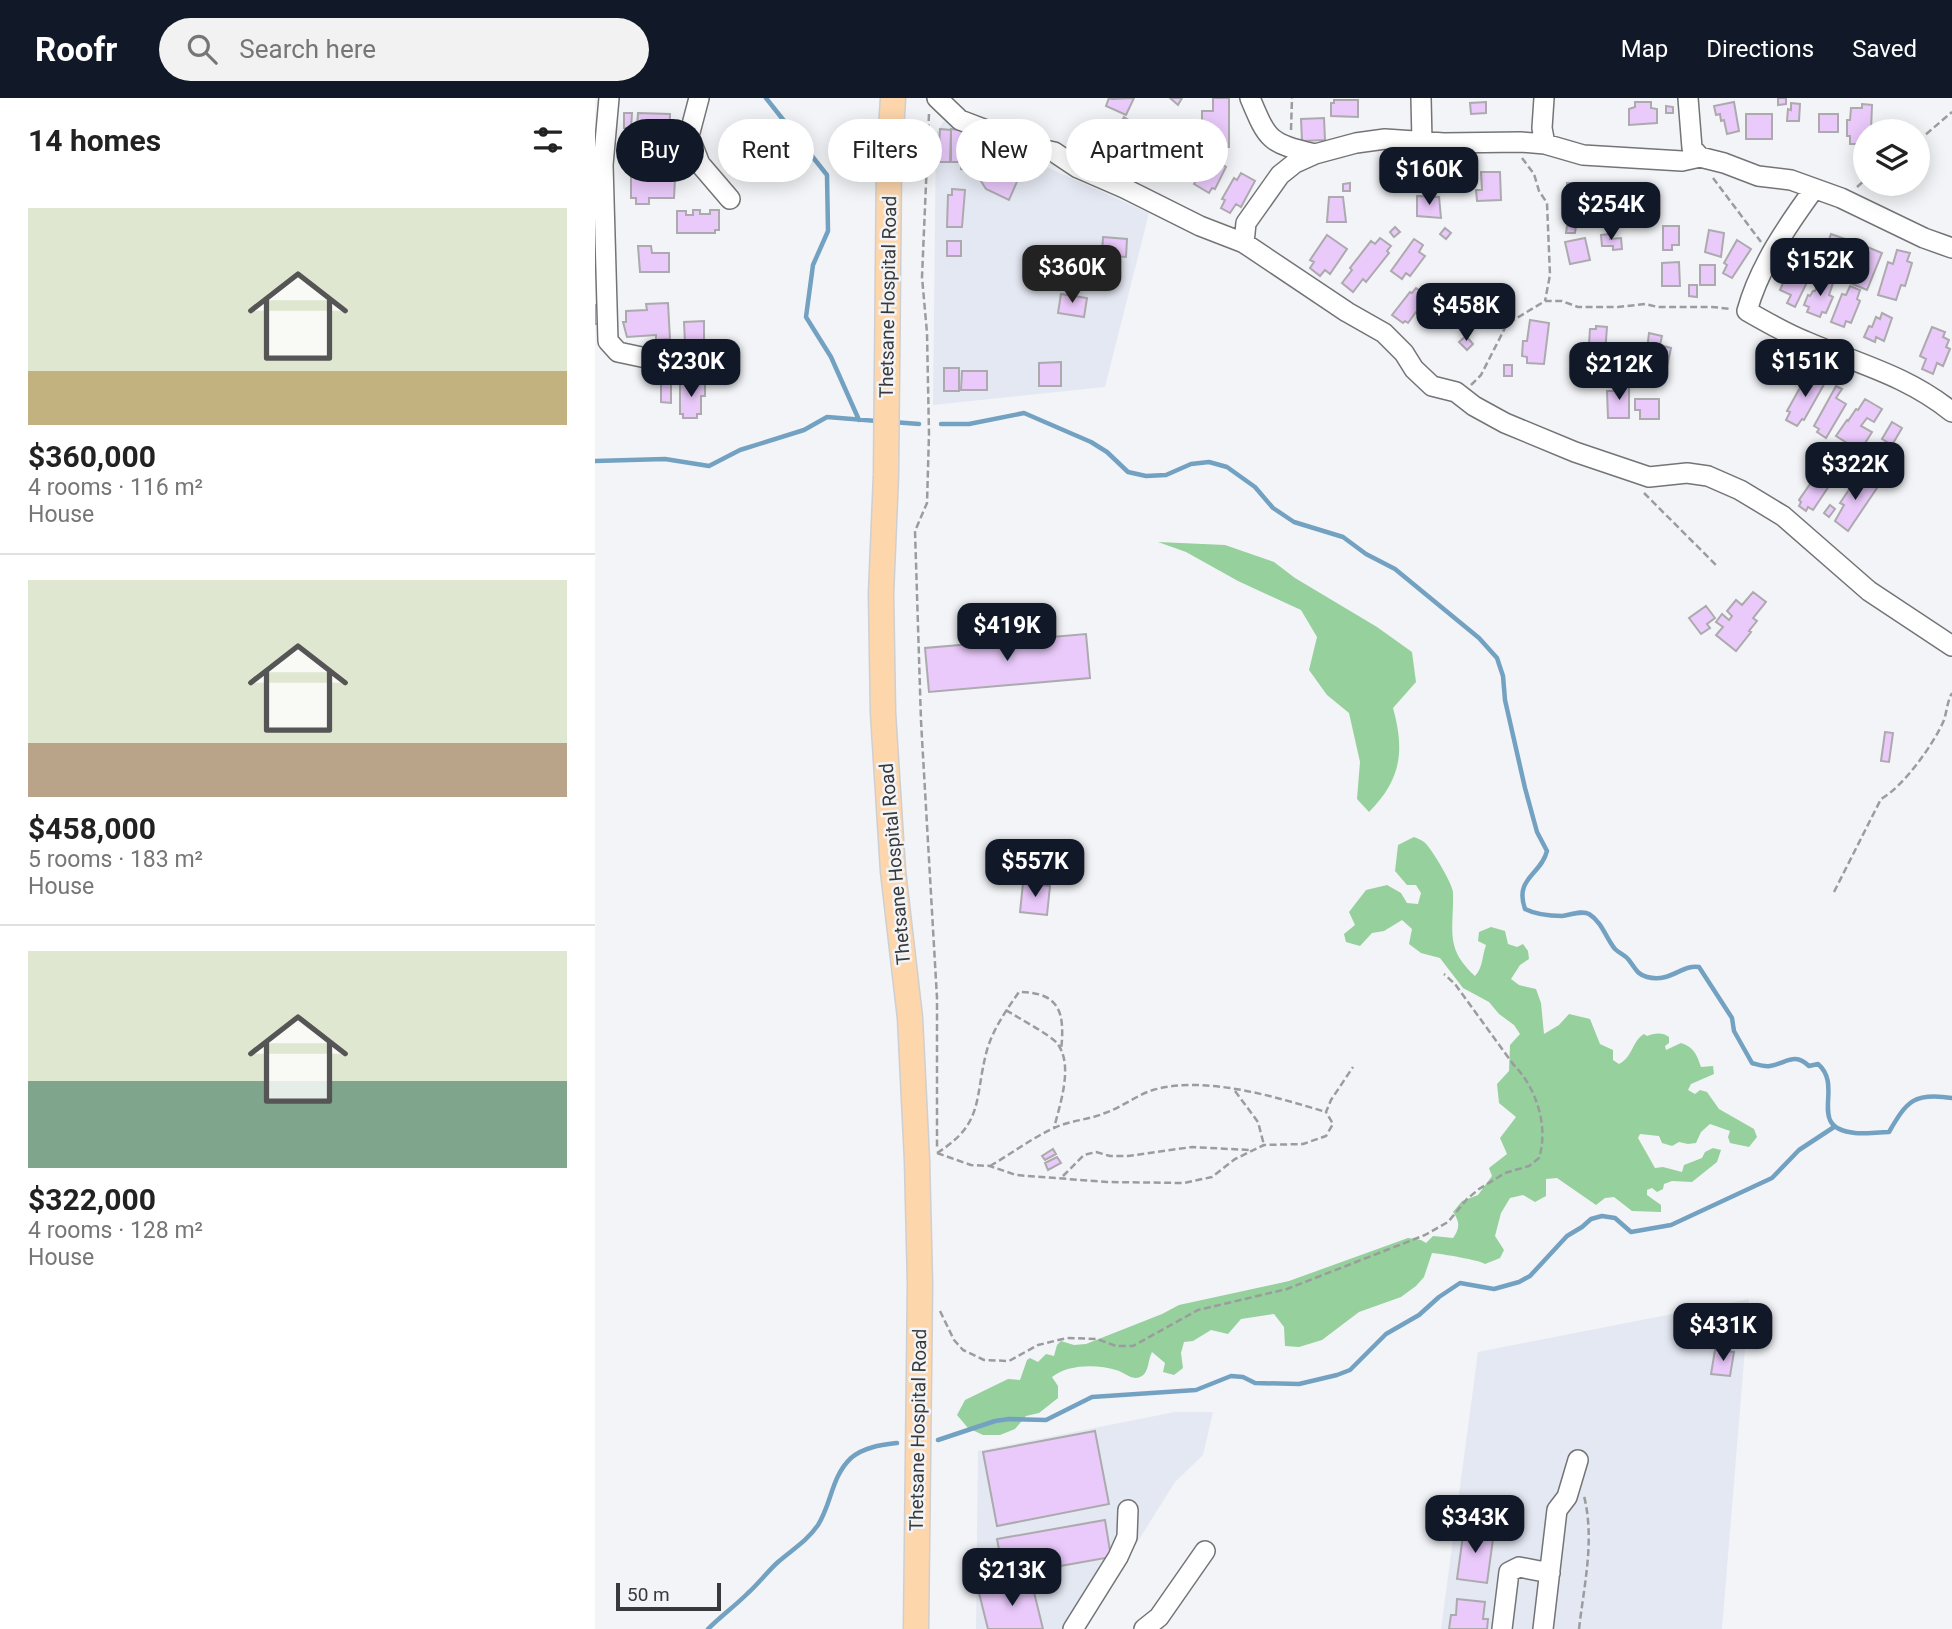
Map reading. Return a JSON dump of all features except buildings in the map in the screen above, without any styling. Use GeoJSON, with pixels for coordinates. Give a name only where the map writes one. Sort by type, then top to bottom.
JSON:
{"type":"FeatureCollection","features":[{"type":"Feature","properties":{"kind":"main road","name":"Thetsane Hospital Road"},"geometry":{"type":"LineString","coordinates":[[893,98],[889,163],[886,475],[881,594],[884,738],[893,871],[910,1018],[917,1160],[920,1284],[916,1629]]}},
{"type":"Feature","properties":{"kind":"street"},"geometry":{"type":"LineString","coordinates":[[609,98],[603,165],[607,341],[618,352],[665,362]]}},
{"type":"Feature","properties":{"kind":"street"},"geometry":{"type":"LineString","coordinates":[[699,98],[689,136],[700,164],[730,199]]}},
{"type":"Feature","properties":{"kind":"street"},"geometry":{"type":"LineString","coordinates":[[1250,98],[1264,131],[1275,142],[1315,154]]}},
{"type":"Feature","properties":{"kind":"street"},"geometry":{"type":"LineString","coordinates":[[1421,98],[1422,141]]}},
{"type":"Feature","properties":{"kind":"street"},"geometry":{"type":"LineString","coordinates":[[1544,98],[1542,128],[1545,144]]}},
{"type":"Feature","properties":{"kind":"street"},"geometry":{"type":"LineString","coordinates":[[1688,98],[1692,148],[1700,157]]}},
{"type":"Feature","properties":{"kind":"street"},"geometry":{"type":"LineString","coordinates":[[934,103],[960,120],[1031,147],[1054,152],[1078,168],[1201,226],[1244,243],[1347,312],[1384,333],[1432,386],[1456,392],[1474,406],[1505,423],[1649,477],[1687,473],[1708,476],[1740,490],[1783,516],[1869,591],[1952,646]]}},
{"type":"Feature","properties":{"kind":"street"},"geometry":{"type":"LineString","coordinates":[[1244,243],[1246,223],[1280,175],[1295,163],[1315,154],[1385,139],[1521,142],[1545,144],[1583,155],[1682,161],[1700,157],[1758,176],[1791,180],[1814,188],[1952,248]]}},
{"type":"Feature","properties":{"kind":"street"},"geometry":{"type":"LineString","coordinates":[[1814,188],[1790,221],[1757,278],[1747,311],[1807,342],[1875,367],[1930,394],[1952,412]]}},
{"type":"Feature","properties":{"kind":"street"},"geometry":{"type":"LineString","coordinates":[[1543,1629],[1557,1510],[1570,1488],[1579,1460]]}},
{"type":"Feature","properties":{"kind":"street"},"geometry":{"type":"LineString","coordinates":[[1073,1629],[1118,1557],[1127,1537],[1128,1510]]}},
{"type":"Feature","properties":{"kind":"street"},"geometry":{"type":"LineString","coordinates":[[1144,1629],[1159,1617],[1205,1551]]}},
{"type":"Feature","properties":{"kind":"street"},"geometry":{"type":"LineString","coordinates":[[1502,1629],[1509,1572],[1519,1567],[1550,1573]]}},
{"type":"Feature","properties":{"kind":"path"},"geometry":{"type":"LineString","coordinates":[[1287,147],[1293,118],[1292,98]]}},
{"type":"Feature","properties":{"kind":"path"},"geometry":{"type":"LineString","coordinates":[[934,103],[928,118],[922,277],[927,333],[927,503],[915,531],[921,721],[937,998],[937,1153]]}},
{"type":"Feature","properties":{"kind":"path"},"geometry":{"type":"LineString","coordinates":[[1930,130],[1952,111]]}},
{"type":"Feature","properties":{"kind":"path"},"geometry":{"type":"LineString","coordinates":[[1521,142],[1521,158],[1535,174],[1539,191],[1548,203],[1550,275],[1545,300]]}},
{"type":"Feature","properties":{"kind":"path"},"geometry":{"type":"LineString","coordinates":[[1716,183],[1772,256]]}},
{"type":"Feature","properties":{"kind":"path"},"geometry":{"type":"LineString","coordinates":[[1456,392],[1470,386],[1481,375],[1507,324],[1545,300],[1562,301],[1579,307],[1645,304],[1658,307],[1712,307],[1747,311]]}},
{"type":"Feature","properties":{"kind":"path"},"geometry":{"type":"LineString","coordinates":[[1620,468],[1716,565]]}},
{"type":"Feature","properties":{"kind":"path"},"geometry":{"type":"LineString","coordinates":[[1834,892],[1881,799],[1892,793],[1914,768],[1936,735],[1952,693]]}},
{"type":"Feature","properties":{"kind":"path"},"geometry":{"type":"LineString","coordinates":[[939,1307],[954,1340],[963,1350],[984,1360],[1009,1361],[1038,1346],[1067,1338],[1097,1339],[1125,1348],[1198,1310],[1287,1289],[1313,1280],[1397,1247],[1448,1222],[1479,1189],[1505,1173],[1529,1166],[1539,1158],[1543,1133],[1538,1109],[1522,1073],[1455,984],[1444,974]]}},
{"type":"Feature","properties":{"kind":"path"},"geometry":{"type":"LineString","coordinates":[[937,1153],[962,1133],[975,1113],[988,1047],[1006,1010],[1019,992],[1037,992],[1055,1003],[1062,1018],[1064,1080],[1054,1128]]}},
{"type":"Feature","properties":{"kind":"path"},"geometry":{"type":"LineString","coordinates":[[1006,1010],[1056,1042],[1061,1051]]}},
{"type":"Feature","properties":{"kind":"path"},"geometry":{"type":"LineString","coordinates":[[1326,1112],[1353,1067]]}},
{"type":"Feature","properties":{"kind":"path"},"geometry":{"type":"LineString","coordinates":[[937,1153],[971,1166],[990,1166],[1016,1175],[1107,1182],[1184,1183],[1212,1177],[1235,1159],[1264,1145],[1303,1144],[1326,1136],[1333,1124],[1326,1112],[1286,1100],[1207,1086],[1179,1086],[1152,1090],[1103,1114],[1054,1128],[990,1166]]}},
{"type":"Feature","properties":{"kind":"path"},"geometry":{"type":"LineString","coordinates":[[1235,1090],[1258,1122],[1264,1145]]}},
{"type":"Feature","properties":{"kind":"path"},"geometry":{"type":"LineString","coordinates":[[1062,1177],[1084,1155],[1096,1152],[1110,1156],[1128,1156],[1192,1147],[1253,1150]]}},
{"type":"Feature","properties":{"kind":"path"},"geometry":{"type":"LineString","coordinates":[[1570,1488],[1584,1494],[1589,1514],[1588,1576],[1579,1629]]}},
{"type":"Feature","properties":{"kind":"shaded area"},"geometry":{"type":"Polygon","coordinates":[[[944,121],[956,126],[956,182],[1052,182],[1052,169],[1066,176],[1066,182],[1080,182],[1149,213],[1105,387],[933,405],[935,182],[942,182],[944,121]]]}},
{"type":"Feature","properties":{"kind":"shaded area"},"geometry":{"type":"Polygon","coordinates":[[[1749,1299],[1722,1629],[1441,1629],[1478,1352],[1749,1299]]]}},
{"type":"Feature","properties":{"kind":"shaded area"},"geometry":{"type":"Polygon","coordinates":[[[1175,1412],[1213,1412],[1203,1455],[1175,1482],[1083,1629],[976,1629],[978,1451],[1175,1412]]]}},
{"type":"Feature","properties":{"kind":"green space"},"geometry":{"type":"Polygon","coordinates":[[[1158,542],[1225,545],[1274,562],[1412,652],[1416,682],[1393,708],[1399,738],[1394,776],[1380,800],[1369,812],[1357,799],[1360,762],[1349,713],[1327,695],[1309,670],[1317,637],[1301,610],[1238,581],[1186,552],[1158,542]]]}},
{"type":"Feature","properties":{"kind":"green space"},"geometry":{"type":"Polygon","coordinates":[[[1414,837],[1427,845],[1449,882],[1453,892],[1452,928],[1455,947],[1465,966],[1475,976],[1481,966],[1486,945],[1478,941],[1479,932],[1491,927],[1505,931],[1508,944],[1517,947],[1523,944],[1528,951],[1529,959],[1520,965],[1511,979],[1519,985],[1536,989],[1541,1003],[1544,1034],[1559,1025],[1569,1014],[1590,1019],[1600,1044],[1613,1050],[1613,1060],[1619,1064],[1644,1034],[1667,1035],[1669,1043],[1665,1046],[1666,1050],[1681,1043],[1694,1052],[1701,1067],[1713,1066],[1714,1074],[1691,1084],[1688,1090],[1695,1094],[1700,1090],[1707,1092],[1719,1109],[1754,1129],[1757,1137],[1749,1147],[1730,1143],[1730,1131],[1710,1124],[1701,1132],[1696,1143],[1679,1142],[1672,1146],[1662,1143],[1659,1136],[1640,1134],[1638,1138],[1655,1168],[1663,1167],[1682,1172],[1684,1165],[1702,1158],[1705,1152],[1713,1148],[1721,1150],[1717,1162],[1692,1182],[1672,1181],[1664,1184],[1663,1189],[1657,1192],[1652,1188],[1647,1190],[1647,1195],[1661,1205],[1661,1212],[1632,1211],[1614,1197],[1605,1198],[1596,1205],[1557,1178],[1546,1179],[1546,1196],[1535,1202],[1523,1195],[1510,1198],[1501,1213],[1495,1236],[1504,1250],[1500,1258],[1485,1264],[1432,1253],[1424,1277],[1416,1286],[1401,1297],[1359,1312],[1322,1340],[1299,1347],[1285,1346],[1284,1327],[1274,1314],[1241,1319],[1228,1334],[1211,1330],[1193,1341],[1184,1342],[1181,1353],[1183,1368],[1174,1375],[1163,1372],[1165,1363],[1152,1352],[1146,1372],[1138,1378],[1101,1367],[1083,1366],[1066,1370],[1052,1377],[1058,1386],[1058,1398],[1039,1413],[1026,1416],[1015,1429],[1000,1435],[983,1435],[968,1428],[957,1415],[965,1400],[1008,1379],[1020,1380],[1027,1360],[1030,1358],[1038,1362],[1046,1354],[1054,1356],[1061,1341],[1074,1345],[1086,1344],[1179,1305],[1289,1281],[1408,1238],[1426,1243],[1433,1236],[1453,1238],[1458,1225],[1453,1212],[1462,1201],[1478,1195],[1492,1176],[1489,1168],[1507,1154],[1500,1138],[1516,1117],[1499,1103],[1497,1084],[1509,1071],[1510,1045],[1520,1034],[1489,1002],[1463,988],[1440,958],[1421,953],[1409,944],[1412,929],[1402,920],[1384,931],[1372,933],[1360,946],[1346,942],[1344,934],[1355,925],[1349,912],[1366,890],[1387,885],[1401,893],[1407,903],[1418,904],[1421,893],[1416,885],[1407,885],[1395,871],[1398,845],[1414,837]]]}},
{"type":"Feature","properties":{"kind":"waterway"},"geometry":{"type":"LineString","coordinates":[[766,98],[827,175],[828,231],[813,265],[806,317],[831,357],[859,420]]}},
{"type":"Feature","properties":{"kind":"waterway"},"geometry":{"type":"LineString","coordinates":[[941,424],[969,424],[1024,413],[1091,442],[1107,452],[1128,472],[1146,476],[1166,475],[1191,464],[1209,462],[1227,467],[1255,487],[1273,508],[1294,522],[1343,537],[1366,554],[1395,569],[1479,638],[1497,658],[1525,788],[1537,832],[1547,851],[1523,890],[1525,909],[1552,916],[1589,914],[1601,926],[1615,949],[1643,976],[1663,978],[1687,968],[1699,967],[1732,1018],[1734,1031],[1752,1063],[1768,1066],[1795,1059],[1809,1066],[1818,1064],[1825,1073],[1828,1084],[1828,1115],[1840,1130],[1855,1133],[1889,1132],[1901,1113],[1913,1101],[1929,1096],[1952,1098]]}},
{"type":"Feature","properties":{"kind":"waterway"},"geometry":{"type":"LineString","coordinates":[[595,461],[665,459],[709,466],[740,450],[804,430],[827,417],[877,421]]}},
{"type":"Feature","properties":{"kind":"waterway"},"geometry":{"type":"LineString","coordinates":[[893,422],[919,424]]}},
{"type":"Feature","properties":{"kind":"waterway"},"geometry":{"type":"LineString","coordinates":[[938,1440],[995,1421],[1046,1420],[1092,1397],[1196,1390],[1231,1376],[1243,1377],[1255,1383],[1299,1384],[1337,1375],[1350,1370],[1386,1334],[1419,1315],[1460,1283],[1494,1289],[1519,1282],[1530,1276],[1567,1236],[1591,1219],[1602,1216],[1615,1218],[1631,1232],[1671,1225],[1772,1178],[1799,1150],[1834,1127]]}},
{"type":"Feature","properties":{"kind":"waterway"},"geometry":{"type":"LineString","coordinates":[[708,1629],[814,1531],[823,1517],[839,1473],[851,1458],[867,1449],[897,1443]]}}]}
